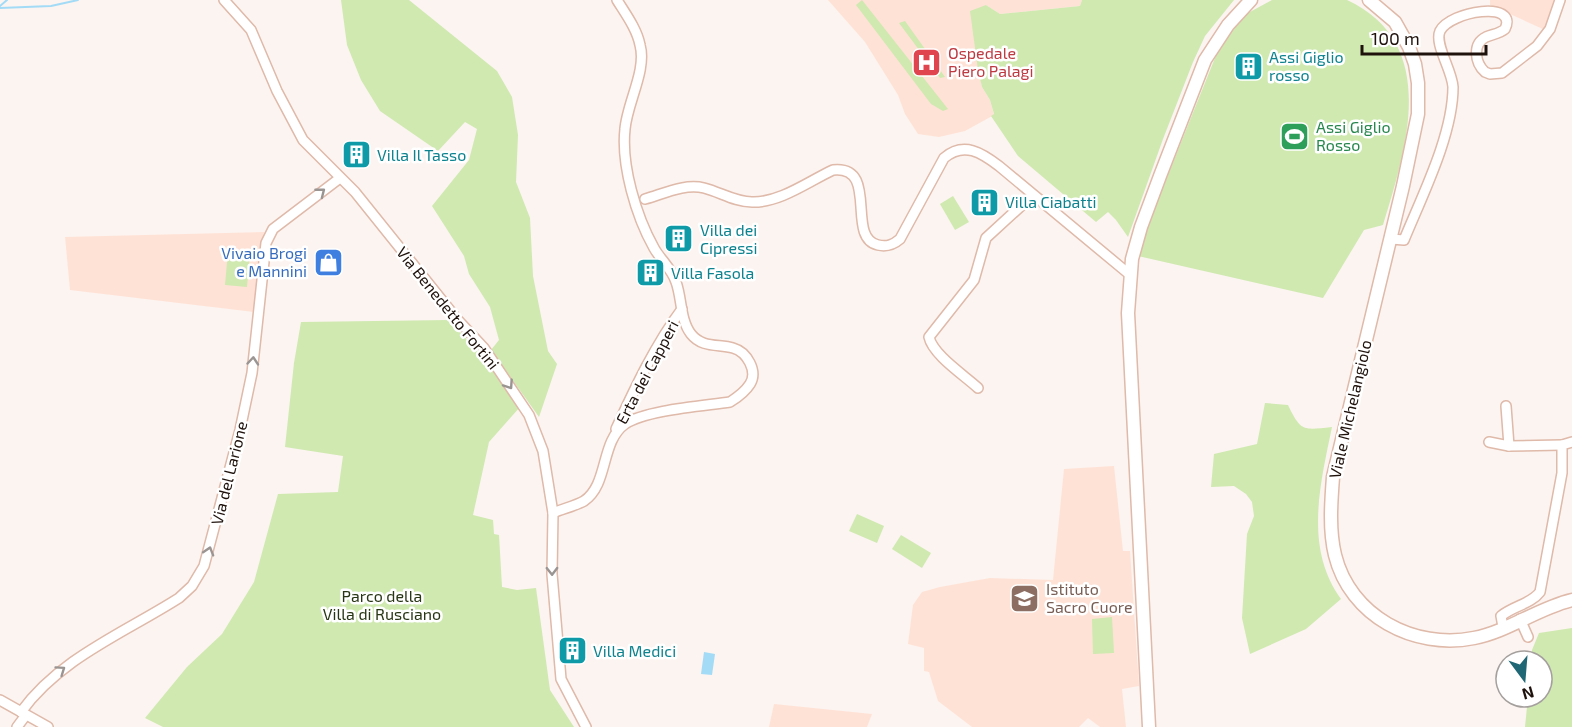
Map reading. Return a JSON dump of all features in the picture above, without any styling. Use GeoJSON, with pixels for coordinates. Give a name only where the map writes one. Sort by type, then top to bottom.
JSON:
{"type":"FeatureCollection","features":[{"type":"Feature","properties":{"kind":"main road","name":"Viale Michelangiolo"},"geometry":{"type":"LineString","coordinates":[[1369,0],[1389,16],[1400,29],[1415,64],[1418,83],[1418,114],[1391,239],[1335,468],[1331,525],[1335,555],[1342,578],[1373,614],[1401,632],[1443,641],[1483,636],[1572,600]]}},
{"type":"Feature","properties":{"kind":"main road"},"geometry":{"type":"LineString","coordinates":[[1149,727],[1128,314],[1129,273],[1141,227],[1205,60],[1221,33],[1248,1]]}},
{"type":"Feature","properties":{"kind":"street","name":"Via Benedetto Fortini"},"geometry":{"type":"LineString","coordinates":[[224,0],[251,30],[277,91],[303,140],[355,192],[457,319],[484,348],[529,415],[543,451],[553,513],[552,574],[561,679],[586,727]]}},
{"type":"Feature","properties":{"kind":"street"},"geometry":{"type":"LineString","coordinates":[[613,437],[625,424],[641,416],[730,402],[742,394],[751,383],[752,368],[745,356],[734,348],[707,345],[697,340],[687,328],[676,279],[654,248],[639,219],[625,153],[624,130],[642,60],[640,44],[617,0]]}},
{"type":"Feature","properties":{"kind":"street"},"geometry":{"type":"LineString","coordinates":[[1391,239],[1404,240],[1443,142],[1453,91],[1450,69],[1438,42],[1441,28],[1453,18],[1479,9],[1493,8],[1502,13],[1506,22],[1505,29],[1483,39],[1476,55],[1479,65],[1485,72],[1499,74],[1509,69],[1543,40],[1550,29],[1560,0]]}},
{"type":"Feature","properties":{"kind":"street"},"geometry":{"type":"LineString","coordinates":[[645,199],[686,187],[695,187],[742,201],[761,202],[840,169],[851,175],[859,186],[866,237],[872,243],[887,246],[900,239],[939,165],[950,153],[973,149],[981,153],[1129,273]]}},
{"type":"Feature","properties":{"kind":"street","name":"Via del Larione"},"geometry":{"type":"LineString","coordinates":[[17,727],[37,691],[60,670],[178,598],[192,586],[199,576],[213,538],[247,401],[266,243],[273,229],[340,178]]}},
{"type":"Feature","properties":{"kind":"street"},"geometry":{"type":"LineString","coordinates":[[978,388],[936,352],[929,337],[974,280],[986,238],[1032,195]]}},
{"type":"Feature","properties":{"kind":"street","name":"Erta dei Capperi"},"geometry":{"type":"LineString","coordinates":[[553,513],[584,501],[592,491],[640,377],[682,309]]}},
{"type":"Feature","properties":{"kind":"street"},"geometry":{"type":"LineString","coordinates":[[1506,406],[1509,446]]}},
{"type":"Feature","properties":{"kind":"street"},"geometry":{"type":"LineString","coordinates":[[1489,442],[1509,446],[1562,445],[1572,442]]}},
{"type":"Feature","properties":{"kind":"street"},"geometry":{"type":"LineString","coordinates":[[1503,627],[1502,616],[1504,614],[1537,597],[1540,592],[1562,473],[1562,445]]}},
{"type":"Feature","properties":{"kind":"street"},"geometry":{"type":"LineString","coordinates":[[1520,620],[1528,637]]}},
{"type":"Feature","properties":{"kind":"street"},"geometry":{"type":"LineString","coordinates":[[0,700],[48,727]]}},
{"type":"Feature","properties":{"kind":"shaded area","name":"Ospedale Piero Palagi"},"geometry":{"type":"Polygon","coordinates":[[[828,0],[1082,0],[1080,6],[1000,14],[986,5],[976,53],[982,87],[990,100],[994,115],[965,131],[939,137],[918,134],[905,114],[898,95],[865,42],[828,0]]]}},
{"type":"Feature","properties":{"kind":"shaded area"},"geometry":{"type":"Polygon","coordinates":[[[1490,0],[1554,0],[1545,30],[1490,5],[1490,0]]]}},
{"type":"Feature","properties":{"kind":"shaded area"},"geometry":{"type":"Polygon","coordinates":[[[264,232],[254,312],[70,290],[65,237],[264,232]]]}},
{"type":"Feature","properties":{"kind":"shaded area","name":"Istituto Sacro Cuore"},"geometry":{"type":"Polygon","coordinates":[[[1114,466],[1123,551],[1130,551],[1139,686],[1122,689],[1126,727],[1100,727],[1088,718],[1079,727],[972,727],[938,701],[929,672],[924,671],[924,648],[908,644],[913,605],[922,592],[990,578],[1053,580],[1064,469],[1114,466]]]}},
{"type":"Feature","properties":{"kind":"shaded area"},"geometry":{"type":"Polygon","coordinates":[[[774,704],[872,714],[867,727],[769,727],[774,704]]]}},
{"type":"Feature","properties":{"kind":"green space"},"geometry":{"type":"Polygon","coordinates":[[[341,0],[409,0],[497,71],[512,97],[518,135],[516,182],[530,218],[533,276],[548,351],[557,364],[539,417],[491,350],[499,340],[490,307],[469,274],[464,256],[432,206],[469,160],[477,129],[465,122],[438,151],[380,111],[361,80],[347,45],[341,0]]]}},
{"type":"Feature","properties":{"kind":"green space"},"geometry":{"type":"Polygon","coordinates":[[[862,0],[948,109],[943,111],[931,104],[856,5],[862,0]]]}},
{"type":"Feature","properties":{"kind":"green space"},"geometry":{"type":"Polygon","coordinates":[[[1082,0],[1234,0],[1205,36],[1193,62],[1128,237],[1108,212],[1096,222],[1018,156],[991,116],[994,114],[990,100],[982,87],[978,70],[970,11],[986,5],[1000,14],[1080,6],[1082,0]]]}},
{"type":"Feature","properties":{"kind":"green space","name":"Assi Giglio Rosso"},"geometry":{"type":"Polygon","coordinates":[[[1272,0],[1347,0],[1376,19],[1396,43],[1406,70],[1409,100],[1407,132],[1383,225],[1364,230],[1323,298],[1138,256],[1145,232],[1217,53],[1248,13],[1272,0]]]}},
{"type":"Feature","properties":{"kind":"green space"},"geometry":{"type":"Polygon","coordinates":[[[905,21],[945,77],[940,78],[899,23],[905,21]]]}},
{"type":"Feature","properties":{"kind":"green space"},"geometry":{"type":"Polygon","coordinates":[[[953,196],[969,222],[955,230],[940,204],[953,196]]]}},
{"type":"Feature","properties":{"kind":"green space"},"geometry":{"type":"Polygon","coordinates":[[[228,251],[250,253],[247,287],[225,285],[228,251]]]}},
{"type":"Feature","properties":{"kind":"green space","name":"Parco della Villa di Rusciano"},"geometry":{"type":"Polygon","coordinates":[[[449,320],[481,355],[520,407],[489,442],[473,515],[493,520],[494,534],[499,535],[502,587],[517,590],[536,588],[550,690],[574,727],[163,727],[145,718],[187,667],[222,634],[254,582],[278,494],[338,492],[343,456],[285,447],[301,322],[449,320]]]}},
{"type":"Feature","properties":{"kind":"green space"},"geometry":{"type":"Polygon","coordinates":[[[1265,403],[1288,405],[1296,420],[1304,427],[1315,429],[1332,427],[1320,493],[1319,537],[1322,559],[1329,579],[1341,599],[1306,629],[1250,654],[1242,618],[1247,534],[1254,516],[1252,502],[1246,494],[1234,486],[1211,487],[1214,454],[1257,444],[1265,403]]]}},
{"type":"Feature","properties":{"kind":"green space"},"geometry":{"type":"Polygon","coordinates":[[[857,514],[884,526],[877,543],[849,531],[857,514]]]}},
{"type":"Feature","properties":{"kind":"green space"},"geometry":{"type":"Polygon","coordinates":[[[901,535],[931,553],[922,568],[892,549],[901,535]]]}},
{"type":"Feature","properties":{"kind":"green space"},"geometry":{"type":"Polygon","coordinates":[[[1112,617],[1114,653],[1093,654],[1092,619],[1112,617]]]}},
{"type":"Feature","properties":{"kind":"green space"},"geometry":{"type":"Polygon","coordinates":[[[1572,628],[1572,727],[1525,727],[1527,709],[1554,709],[1554,649],[1532,649],[1539,633],[1572,628]]]}},
{"type":"Feature","properties":{"kind":"water"},"geometry":{"type":"Polygon","coordinates":[[[704,652],[715,654],[712,675],[701,674],[704,652]]]}},
{"type":"Feature","properties":{"kind":"waterway"},"geometry":{"type":"LineString","coordinates":[[0,6],[7,0]]}},
{"type":"Feature","properties":{"kind":"waterway"},"geometry":{"type":"LineString","coordinates":[[0,8],[51,6],[78,0]]}},
{"type":"Feature","properties":{"kind":"place","name":"Ospedale Piero Palagi"},"geometry":{"type":"Point","coordinates":[927,62]}},
{"type":"Feature","properties":{"kind":"place","name":"Assi Giglio rosso"},"geometry":{"type":"Point","coordinates":[1248,66]}},
{"type":"Feature","properties":{"kind":"place","name":"Assi Giglio Rosso"},"geometry":{"type":"Point","coordinates":[1295,136]}},
{"type":"Feature","properties":{"kind":"place","name":"Villa Il Tasso"},"geometry":{"type":"Point","coordinates":[356,155]}},
{"type":"Feature","properties":{"kind":"place","name":"Villa Ciabatti"},"geometry":{"type":"Point","coordinates":[984,202]}},
{"type":"Feature","properties":{"kind":"place","name":"Villa dei Cipressi"},"geometry":{"type":"Point","coordinates":[679,239]}},
{"type":"Feature","properties":{"kind":"place","name":"Vivaio Brogi e Mannini"},"geometry":{"type":"Point","coordinates":[328,262]}},
{"type":"Feature","properties":{"kind":"place","name":"Villa Fasola"},"geometry":{"type":"Point","coordinates":[650,273]}},
{"type":"Feature","properties":{"kind":"place","name":"Istituto Sacro Cuore"},"geometry":{"type":"Point","coordinates":[1025,598]}},
{"type":"Feature","properties":{"kind":"place","name":"Villa Medici"},"geometry":{"type":"Point","coordinates":[572,651]}}]}
